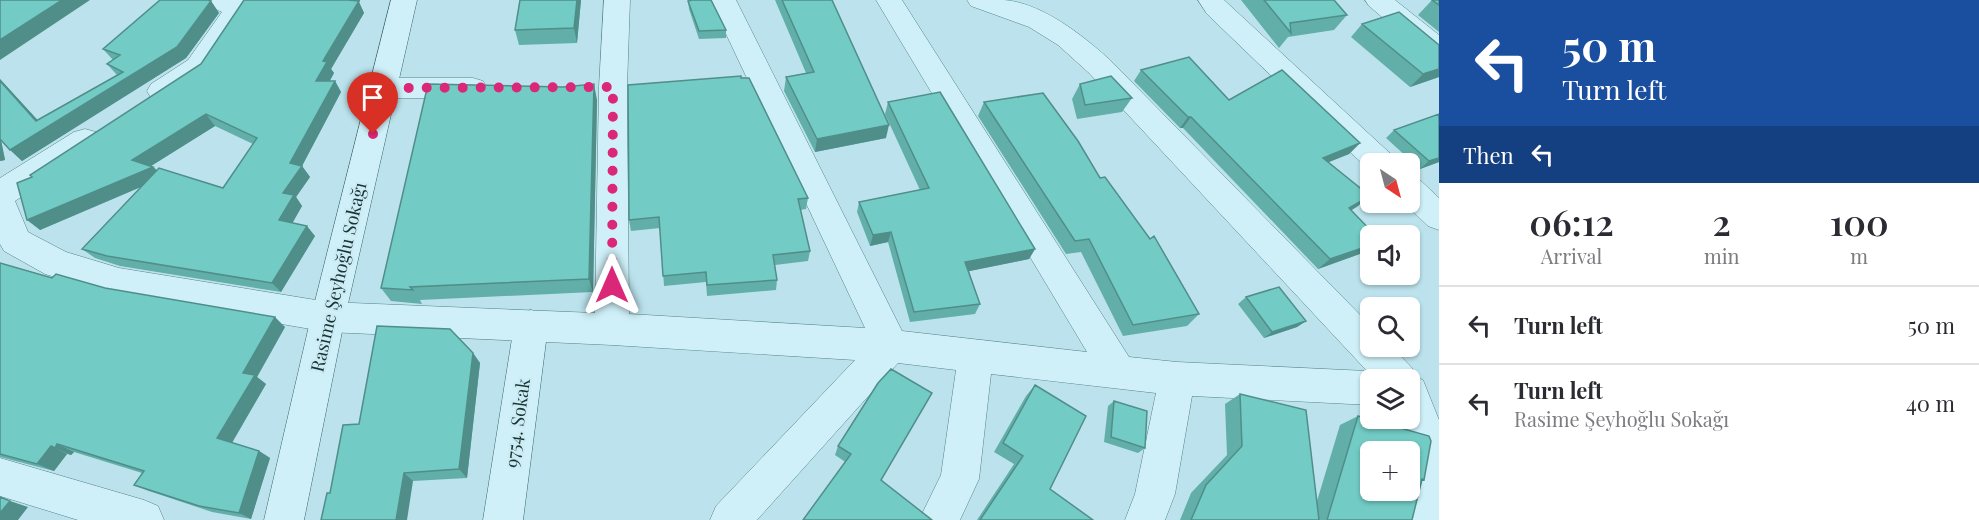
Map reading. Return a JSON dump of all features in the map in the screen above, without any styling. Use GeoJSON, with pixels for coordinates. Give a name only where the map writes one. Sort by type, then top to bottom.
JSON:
{"type":"FeatureCollection","features":[{"type":"Feature","properties":{"kind":"street","name":"Rasime Şeyhoğlu Sokağı"},"geometry":{"type":"LineString","coordinates":[[284,520],[328,317],[404,0]]}},
{"type":"Feature","properties":{"kind":"street"},"geometry":{"type":"LineString","coordinates":[[612,329],[601,87],[617,0]]}},
{"type":"Feature","properties":{"kind":"street"},"geometry":{"type":"LineString","coordinates":[[723,0],[891,346]]}},
{"type":"Feature","properties":{"kind":"street"},"geometry":{"type":"LineString","coordinates":[[889,0],[1118,372]]}},
{"type":"Feature","properties":{"kind":"street"},"geometry":{"type":"LineString","coordinates":[[981,0],[1038,21],[1068,38],[1099,66],[1388,369]]}},
{"type":"Feature","properties":{"kind":"street"},"geometry":{"type":"LineString","coordinates":[[1211,0],[1216,8],[1370,153]]}},
{"type":"Feature","properties":{"kind":"street"},"geometry":{"type":"LineString","coordinates":[[1378,0],[1439,50]]}},
{"type":"Feature","properties":{"kind":"street"},"geometry":{"type":"LineString","coordinates":[[138,105],[198,68],[233,3]]}},
{"type":"Feature","properties":{"kind":"street"},"geometry":{"type":"LineString","coordinates":[[384,88],[498,88]]}},
{"type":"Feature","properties":{"kind":"street"},"geometry":{"type":"LineString","coordinates":[[0,194],[109,124]]}},
{"type":"Feature","properties":{"kind":"street"},"geometry":{"type":"LineString","coordinates":[[1420,199],[1439,217]]}},
{"type":"Feature","properties":{"kind":"street"},"geometry":{"type":"LineString","coordinates":[[0,203],[15,241],[57,264],[119,282],[328,317],[612,329],[891,346],[1177,379],[1360,387]]}},
{"type":"Feature","properties":{"kind":"street","name":"9754. Sokak"},"geometry":{"type":"LineString","coordinates":[[503,520],[531,326]]}},
{"type":"Feature","properties":{"kind":"street"},"geometry":{"type":"LineString","coordinates":[[730,520],[891,346]]}},
{"type":"Feature","properties":{"kind":"street"},"geometry":{"type":"LineString","coordinates":[[939,520],[960,479],[976,354]]}},
{"type":"Feature","properties":{"kind":"street"},"geometry":{"type":"LineString","coordinates":[[1145,520],[1155,494],[1177,379]]}},
{"type":"Feature","properties":{"kind":"street"},"geometry":{"type":"LineString","coordinates":[[1420,393],[1439,398]]}},
{"type":"Feature","properties":{"kind":"street"},"geometry":{"type":"LineString","coordinates":[[1420,419],[1439,472],[1430,520]]}},
{"type":"Feature","properties":{"kind":"street"},"geometry":{"type":"LineString","coordinates":[[0,477],[144,520]]}},
{"type":"Feature","properties":{"kind":"building"},"geometry":{"type":"Polygon","coordinates":[[[0,0],[62,0],[0,40],[0,0]]]}},
{"type":"Feature","properties":{"kind":"building"},"geometry":{"type":"Polygon","coordinates":[[[160,0],[211,1],[177,47],[10,150],[0,139],[0,81],[36,121],[123,72],[107,64],[120,55],[103,49],[160,0]]]}},
{"type":"Feature","properties":{"kind":"building"},"geometry":{"type":"Polygon","coordinates":[[[244,0],[359,1],[323,61],[327,62],[316,81],[335,81],[290,163],[302,166],[283,193],[294,195],[279,220],[307,226],[272,283],[107,256],[82,249],[159,168],[223,188],[257,138],[206,114],[132,160],[153,167],[27,220],[17,183],[32,177],[30,175],[201,64],[244,0]]]}},
{"type":"Feature","properties":{"kind":"building"},"geometry":{"type":"Polygon","coordinates":[[[520,0],[577,0],[574,28],[515,30],[520,0]]]}},
{"type":"Feature","properties":{"kind":"building"},"geometry":{"type":"Polygon","coordinates":[[[711,0],[726,30],[699,31],[688,1],[711,0]]]}},
{"type":"Feature","properties":{"kind":"building"},"geometry":{"type":"Polygon","coordinates":[[[782,0],[832,0],[889,125],[817,139],[786,77],[814,72],[782,0]]]}},
{"type":"Feature","properties":{"kind":"building"},"geometry":{"type":"Polygon","coordinates":[[[1264,0],[1334,0],[1347,15],[1290,23],[1291,33],[1264,0]]]}},
{"type":"Feature","properties":{"kind":"building"},"geometry":{"type":"Polygon","coordinates":[[[1399,12],[1439,45],[1439,69],[1423,74],[1362,24],[1399,12]]]}},
{"type":"Feature","properties":{"kind":"building"},"geometry":{"type":"Polygon","coordinates":[[[1189,57],[1229,100],[1282,70],[1360,143],[1323,158],[1360,188],[1360,202],[1349,208],[1365,225],[1360,225],[1360,249],[1330,259],[1191,117],[1188,117],[1141,70],[1189,57]]]}},
{"type":"Feature","properties":{"kind":"building"},"geometry":{"type":"Polygon","coordinates":[[[741,76],[741,78],[749,78],[808,198],[798,199],[810,251],[773,255],[777,280],[707,285],[706,272],[663,276],[659,217],[629,220],[628,85],[741,76]]]}},
{"type":"Feature","properties":{"kind":"building"},"geometry":{"type":"Polygon","coordinates":[[[1111,76],[1132,98],[1085,105],[1080,84],[1111,76]]]}},
{"type":"Feature","properties":{"kind":"building"},"geometry":{"type":"Polygon","coordinates":[[[428,84],[563,87],[594,84],[589,279],[410,287],[413,290],[381,288],[428,84]]]}},
{"type":"Feature","properties":{"kind":"building"},"geometry":{"type":"Polygon","coordinates":[[[940,92],[1035,249],[965,262],[980,304],[914,312],[891,232],[873,235],[859,202],[929,188],[888,102],[940,92]]]}},
{"type":"Feature","properties":{"kind":"building"},"geometry":{"type":"Polygon","coordinates":[[[1043,93],[1078,141],[1100,178],[1105,177],[1150,239],[1154,236],[1199,314],[1133,325],[1089,239],[1075,241],[984,102],[1043,93]]]}},
{"type":"Feature","properties":{"kind":"building"},"geometry":{"type":"Polygon","coordinates":[[[1439,114],[1439,158],[1429,161],[1394,130],[1439,114]]]}},
{"type":"Feature","properties":{"kind":"building"},"geometry":{"type":"Polygon","coordinates":[[[0,263],[52,278],[56,274],[105,288],[275,317],[243,373],[255,375],[217,438],[259,451],[239,513],[199,506],[134,485],[144,471],[57,444],[55,448],[51,446],[37,464],[0,454],[0,263]]]}},
{"type":"Feature","properties":{"kind":"building"},"geometry":{"type":"Polygon","coordinates":[[[1279,287],[1306,321],[1272,332],[1246,297],[1279,287]]]}},
{"type":"Feature","properties":{"kind":"building"},"geometry":{"type":"Polygon","coordinates":[[[377,326],[450,329],[473,353],[459,469],[404,473],[396,520],[321,520],[327,493],[330,493],[343,425],[359,424],[377,326]]]}},
{"type":"Feature","properties":{"kind":"building"},"geometry":{"type":"Polygon","coordinates":[[[891,369],[932,393],[881,480],[932,520],[803,520],[851,454],[838,446],[878,383],[891,369]]]}},
{"type":"Feature","properties":{"kind":"building"},"geometry":{"type":"Polygon","coordinates":[[[1035,385],[1086,416],[1050,489],[1093,520],[980,520],[1023,456],[1003,443],[1035,385]]]}},
{"type":"Feature","properties":{"kind":"building"},"geometry":{"type":"Polygon","coordinates":[[[1240,394],[1306,410],[1319,520],[1191,520],[1206,485],[1242,446],[1240,394]]]}},
{"type":"Feature","properties":{"kind":"building"},"geometry":{"type":"Polygon","coordinates":[[[1114,401],[1147,411],[1145,448],[1111,437],[1114,401]]]}},
{"type":"Feature","properties":{"kind":"building"},"geometry":{"type":"Polygon","coordinates":[[[1358,416],[1360,417],[1360,429],[1404,429],[1429,436],[1431,441],[1424,480],[1422,479],[1420,487],[1420,441],[1360,441],[1360,501],[1417,501],[1412,520],[1327,520],[1358,416]]]}},
{"type":"Feature","properties":{"kind":"building"},"geometry":{"type":"Polygon","coordinates":[[[0,497],[10,501],[0,513],[0,497]]]}},
{"type":"Feature","properties":{"kind":"route"},"geometry":{"type":"LineString","coordinates":[[373,134],[384,88],[613,87],[612,285]]}}]}
